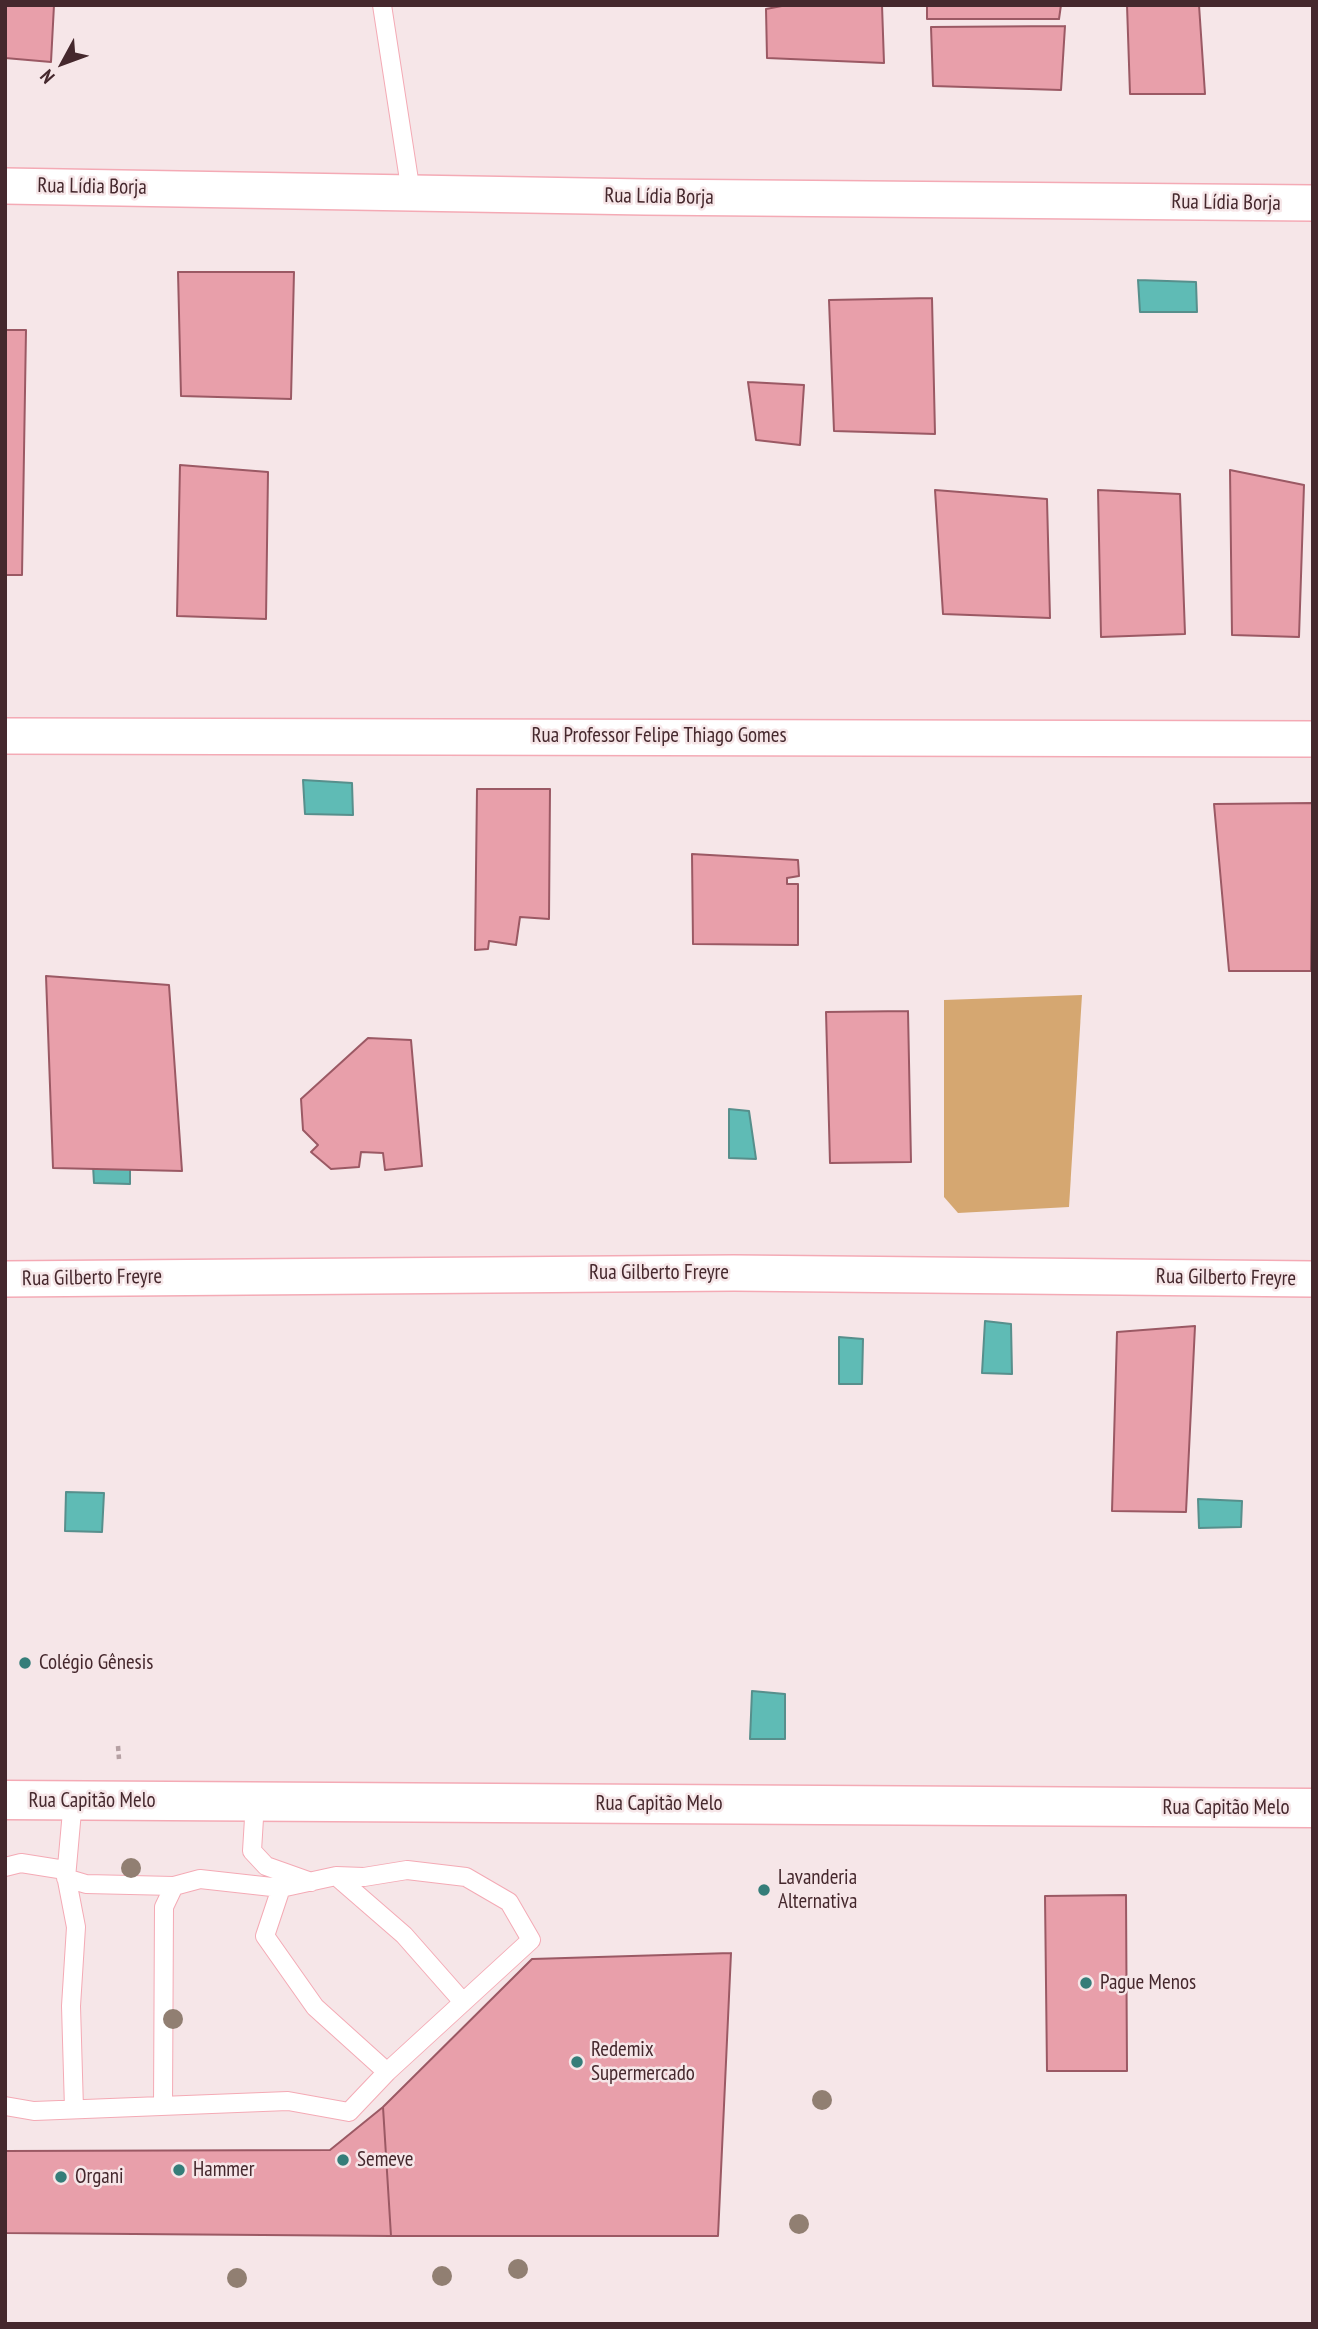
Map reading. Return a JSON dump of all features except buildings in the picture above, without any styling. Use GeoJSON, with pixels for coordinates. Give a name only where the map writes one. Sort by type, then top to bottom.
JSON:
{"type":"FeatureCollection","features":[{"type":"Feature","properties":{"kind":"main road","name":"Rua Capitão Melo"},"geometry":{"type":"LineString","coordinates":[[5,1800],[1313,1808]]}},
{"type":"Feature","properties":{"kind":"street","name":"Rua Lídia Borja"},"geometry":{"type":"LineString","coordinates":[[5,186],[1313,204]]}},
{"type":"Feature","properties":{"kind":"street","name":"Rua Professor Felipe Thiago Gomes"},"geometry":{"type":"LineString","coordinates":[[5,736],[1313,739]]}},
{"type":"Feature","properties":{"kind":"street","name":"Rua Gilberto Freyre"},"geometry":{"type":"LineString","coordinates":[[5,1279],[734,1273],[1313,1279]]}},
{"type":"Feature","properties":{"kind":"lane"},"geometry":{"type":"LineString","coordinates":[[382,5],[411,193]]}},
{"type":"Feature","properties":{"kind":"lane"},"geometry":{"type":"LineString","coordinates":[[66,1878],[73,1800]]}},
{"type":"Feature","properties":{"kind":"lane"},"geometry":{"type":"LineString","coordinates":[[256,1802],[253,1851],[266,1866],[311,1882]]}},
{"type":"Feature","properties":{"kind":"lane"},"geometry":{"type":"LineString","coordinates":[[5,1867],[21,1863],[65,1870],[76,1927],[71,2006],[74,2109]]}},
{"type":"Feature","properties":{"kind":"lane"},"geometry":{"type":"LineString","coordinates":[[5,2106],[34,2110],[288,2101],[349,2112],[387,2072],[531,1940],[509,1902],[466,1877],[407,1870],[364,1877],[336,1876],[281,1888],[200,1879],[174,1886],[86,1884],[66,1878]]}},
{"type":"Feature","properties":{"kind":"lane"},"geometry":{"type":"LineString","coordinates":[[336,1876],[404,1935],[463,2002]]}},
{"type":"Feature","properties":{"kind":"lane"},"geometry":{"type":"LineString","coordinates":[[163,2105],[164,1907],[174,1886]]}},
{"type":"Feature","properties":{"kind":"lane"},"geometry":{"type":"LineString","coordinates":[[281,1888],[265,1936],[315,2007],[387,2072]]}},
{"type":"Feature","properties":{"kind":"shaded area"},"geometry":{"type":"Polygon","coordinates":[[[1082,995],[1069,1207],[958,1213],[944,1197],[944,1000],[1082,995]]]}},
{"type":"Feature","properties":{"kind":"water"},"geometry":{"type":"Polygon","coordinates":[[[1138,280],[1196,282],[1197,312],[1140,312],[1138,280]]]}},
{"type":"Feature","properties":{"kind":"water"},"geometry":{"type":"Polygon","coordinates":[[[303,780],[352,783],[353,815],[305,814],[303,780]]]}},
{"type":"Feature","properties":{"kind":"water"},"geometry":{"type":"Polygon","coordinates":[[[729,1109],[749,1111],[756,1159],[729,1158],[729,1109]]]}},
{"type":"Feature","properties":{"kind":"water"},"geometry":{"type":"Polygon","coordinates":[[[92,1148],[130,1149],[130,1184],[94,1183],[92,1148]]]}},
{"type":"Feature","properties":{"kind":"water"},"geometry":{"type":"Polygon","coordinates":[[[985,1321],[1011,1324],[1012,1374],[982,1373],[985,1321]]]}},
{"type":"Feature","properties":{"kind":"water"},"geometry":{"type":"Polygon","coordinates":[[[839,1337],[863,1339],[862,1384],[839,1384],[839,1337]]]}},
{"type":"Feature","properties":{"kind":"water"},"geometry":{"type":"Polygon","coordinates":[[[66,1492],[104,1493],[102,1532],[65,1531],[66,1492]]]}},
{"type":"Feature","properties":{"kind":"water"},"geometry":{"type":"Polygon","coordinates":[[[1198,1499],[1242,1501],[1241,1527],[1199,1528],[1198,1499]]]}},
{"type":"Feature","properties":{"kind":"water"},"geometry":{"type":"Polygon","coordinates":[[[752,1691],[785,1694],[785,1739],[750,1739],[752,1691]]]}},
{"type":"Feature","properties":{"kind":"place","name":"Colégio Gênesis"},"geometry":{"type":"Point","coordinates":[25,1663]}},
{"type":"Feature","properties":{"kind":"place","name":"Lavanderia Alternativa"},"geometry":{"type":"Point","coordinates":[764,1890]}},
{"type":"Feature","properties":{"kind":"place","name":"Pague Menos"},"geometry":{"type":"Point","coordinates":[1086,1983]}},
{"type":"Feature","properties":{"kind":"place","name":"Redemix Supermercado"},"geometry":{"type":"Point","coordinates":[577,2062]}},
{"type":"Feature","properties":{"kind":"place","name":"Semeve"},"geometry":{"type":"Point","coordinates":[343,2160]}},
{"type":"Feature","properties":{"kind":"place","name":"Hammer"},"geometry":{"type":"Point","coordinates":[179,2170]}},
{"type":"Feature","properties":{"kind":"place","name":"Organi"},"geometry":{"type":"Point","coordinates":[61,2177]}}]}
